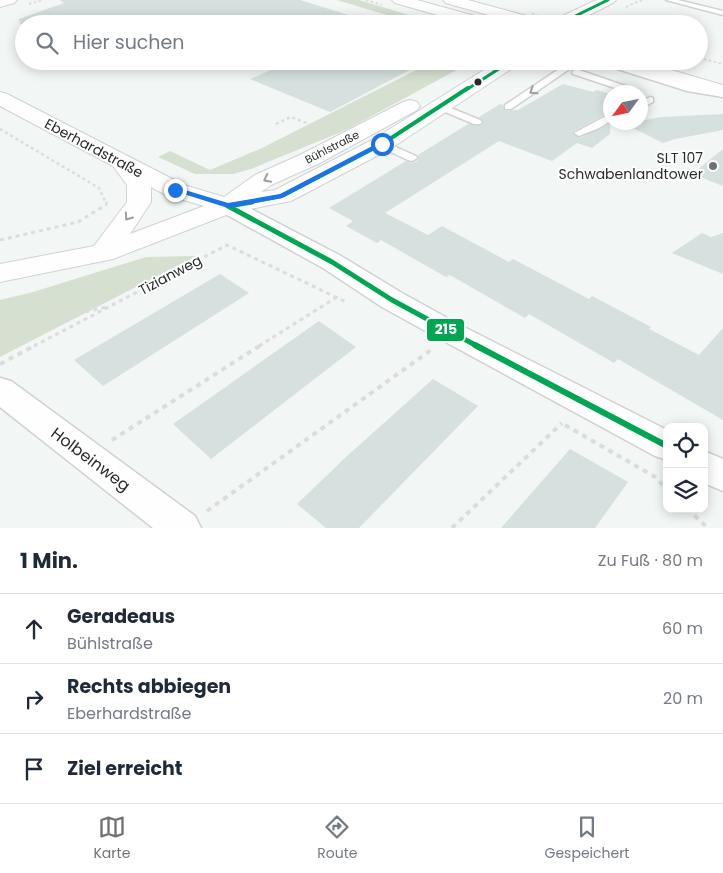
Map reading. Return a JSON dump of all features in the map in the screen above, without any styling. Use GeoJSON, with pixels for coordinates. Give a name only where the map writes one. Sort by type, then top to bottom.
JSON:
{"type":"FeatureCollection","features":[{"type":"Feature","properties":{"kind":"main road"},"geometry":{"type":"LineString","coordinates":[[0,2],[9,0]]}},
{"type":"Feature","properties":{"kind":"main road"},"geometry":{"type":"LineString","coordinates":[[400,0],[455,15]]}},
{"type":"Feature","properties":{"kind":"main road"},"geometry":{"type":"LineString","coordinates":[[451,0],[514,15]]}},
{"type":"Feature","properties":{"kind":"main road"},"geometry":{"type":"LineString","coordinates":[[577,15],[608,0]]}},
{"type":"Feature","properties":{"kind":"main road"},"geometry":{"type":"LineString","coordinates":[[593,15],[616,0]]}},
{"type":"Feature","properties":{"kind":"main road","name":"Bühlstraße"},"geometry":{"type":"LineString","coordinates":[[228,206],[263,180],[310,159],[473,70]]}},
{"type":"Feature","properties":{"kind":"main road","name":"Bühlstraße"},"geometry":{"type":"LineString","coordinates":[[0,273],[103,253],[228,206],[282,196],[382,144],[497,70]]}},
{"type":"Feature","properties":{"kind":"main road"},"geometry":{"type":"LineString","coordinates":[[637,70],[723,92]]}},
{"type":"Feature","properties":{"kind":"main road"},"geometry":{"type":"LineString","coordinates":[[708,70],[723,74]]}},
{"type":"Feature","properties":{"kind":"main road","name":"Eberhardstraße"},"geometry":{"type":"LineString","coordinates":[[0,98],[175,190],[228,206]]}},
{"type":"Feature","properties":{"kind":"main road"},"geometry":{"type":"LineString","coordinates":[[103,253],[139,202],[139,185],[120,161]]}},
{"type":"Feature","properties":{"kind":"street","name":"Eberhardstraße"},"geometry":{"type":"LineString","coordinates":[[228,206],[332,262],[392,300],[450,332],[663,444]]}},
{"type":"Feature","properties":{"kind":"street","name":"Holbeinweg"},"geometry":{"type":"LineString","coordinates":[[0,390],[86,456],[191,522]]}},
{"type":"Feature","properties":{"kind":"street"},"geometry":{"type":"LineString","coordinates":[[708,468],[723,476]]}},
{"type":"Feature","properties":{"kind":"lane"},"geometry":{"type":"LineString","coordinates":[[669,0],[723,13]]}},
{"type":"Feature","properties":{"kind":"lane"},"geometry":{"type":"LineString","coordinates":[[508,107],[564,70]]}},
{"type":"Feature","properties":{"kind":"lane"},"geometry":{"type":"LineString","coordinates":[[579,70],[576,72],[614,85]]}},
{"type":"Feature","properties":{"kind":"lane"},"geometry":{"type":"LineString","coordinates":[[558,74],[603,89]]}},
{"type":"Feature","properties":{"kind":"lane"},"geometry":{"type":"LineString","coordinates":[[441,107],[477,122]]}},
{"type":"Feature","properties":{"kind":"lane"},"geometry":{"type":"LineString","coordinates":[[579,133],[603,122]]}},
{"type":"Feature","properties":{"kind":"lane"},"geometry":{"type":"LineString","coordinates":[[592,138],[604,130]]}},
{"type":"Feature","properties":{"kind":"lane"},"geometry":{"type":"LineString","coordinates":[[382,144],[412,158]]}},
{"type":"Feature","properties":{"kind":"path"},"geometry":{"type":"LineString","coordinates":[[708,60],[723,64]]}},
{"type":"Feature","properties":{"kind":"path"},"geometry":{"type":"LineString","coordinates":[[276,124],[291,117],[324,129]]}},
{"type":"Feature","properties":{"kind":"path"},"geometry":{"type":"LineString","coordinates":[[0,129],[99,188],[107,204],[78,222],[0,240]]}},
{"type":"Feature","properties":{"kind":"path","name":"Tizianweg"},"geometry":{"type":"LineString","coordinates":[[0,364],[227,245]]}},
{"type":"Feature","properties":{"kind":"path"},"geometry":{"type":"LineString","coordinates":[[86,456],[337,297]]}},
{"type":"Feature","properties":{"kind":"path","name":"Tizianweg"},"geometry":{"type":"LineString","coordinates":[[0,332],[112,306]]}},
{"type":"Feature","properties":{"kind":"path"},"geometry":{"type":"LineString","coordinates":[[191,522],[431,349]]}},
{"type":"Feature","properties":{"kind":"path"},"geometry":{"type":"LineString","coordinates":[[452,528],[562,423]]}},
{"type":"Feature","properties":{"kind":"path"},"geometry":{"type":"LineString","coordinates":[[691,513],[708,528]]}},
{"type":"Feature","properties":{"kind":"green space"},"geometry":{"type":"Polygon","coordinates":[[[337,0],[359,0],[408,15],[386,15],[337,0]]]}},
{"type":"Feature","properties":{"kind":"green space"},"geometry":{"type":"Polygon","coordinates":[[[416,70],[456,70],[346,130],[251,169],[233,174],[195,174],[158,157],[170,151],[210,170],[262,148],[416,70]]]}},
{"type":"Feature","properties":{"kind":"green space"},"geometry":{"type":"Polygon","coordinates":[[[196,256],[0,357],[0,300],[33,292],[146,257],[196,256]]]}},
{"type":"Feature","properties":{"kind":"building"},"geometry":{"type":"Polygon","coordinates":[[[60,0],[300,0],[348,15],[30,15],[64,3],[60,0]]]}},
{"type":"Feature","properties":{"kind":"building"},"geometry":{"type":"Polygon","coordinates":[[[271,70],[410,70],[330,112],[250,79],[271,70]]]}},
{"type":"Feature","properties":{"kind":"building"},"geometry":{"type":"Polygon","coordinates":[[[563,84],[593,92],[597,90],[603,92],[603,116],[572,132],[580,138],[603,126],[603,130],[610,130],[610,134],[592,148],[577,143],[552,161],[499,141],[385,213],[428,235],[442,226],[509,262],[513,259],[589,299],[592,296],[699,355],[723,328],[723,420],[618,359],[614,363],[529,314],[525,318],[450,275],[446,277],[381,240],[377,243],[346,226],[353,221],[329,208],[406,161],[412,163],[418,160],[418,155],[468,124],[481,125],[484,122],[479,117],[500,104],[503,105],[505,111],[518,110],[563,84]]]}},
{"type":"Feature","properties":{"kind":"building"},"geometry":{"type":"Polygon","coordinates":[[[723,114],[723,130],[663,143],[637,130],[648,130],[648,120],[661,117],[723,114]]]}},
{"type":"Feature","properties":{"kind":"building","name":"SLT 107 Schwabenlandtower"},"geometry":{"type":"Polygon","coordinates":[[[723,149],[723,186],[692,174],[723,149]]]}},
{"type":"Feature","properties":{"kind":"building"},"geometry":{"type":"Polygon","coordinates":[[[702,233],[711,237],[723,233],[723,274],[672,253],[702,233]]]}},
{"type":"Feature","properties":{"kind":"building"},"geometry":{"type":"Polygon","coordinates":[[[220,274],[249,293],[103,386],[74,360],[220,274]]]}},
{"type":"Feature","properties":{"kind":"building"},"geometry":{"type":"Polygon","coordinates":[[[319,321],[356,347],[211,459],[173,424],[319,321]]]}},
{"type":"Feature","properties":{"kind":"building"},"geometry":{"type":"Polygon","coordinates":[[[433,379],[478,406],[359,528],[326,528],[297,504],[346,457],[433,379]]]}},
{"type":"Feature","properties":{"kind":"building"},"geometry":{"type":"Polygon","coordinates":[[[570,449],[628,482],[595,528],[501,528],[570,449]]]}},
{"type":"Feature","properties":{"kind":"transit line","name":"215"},"geometry":{"type":"LineString","coordinates":[[577,15],[608,0]]}},
{"type":"Feature","properties":{"kind":"transit line","name":"215"},"geometry":{"type":"LineString","coordinates":[[228,206],[282,196],[382,144],[497,70]]}},
{"type":"Feature","properties":{"kind":"transit line","name":"215"},"geometry":{"type":"LineString","coordinates":[[228,206],[332,262],[392,300],[450,332],[663,444]]}},
{"type":"Feature","properties":{"kind":"place","name":"SLT 107 Schwabenlandtower"},"geometry":{"type":"Point","coordinates":[713,166]}},
{"type":"Feature","properties":{"kind":"route"},"geometry":{"type":"LineString","coordinates":[[175,190],[228,206],[282,196],[382,144]]}}]}
